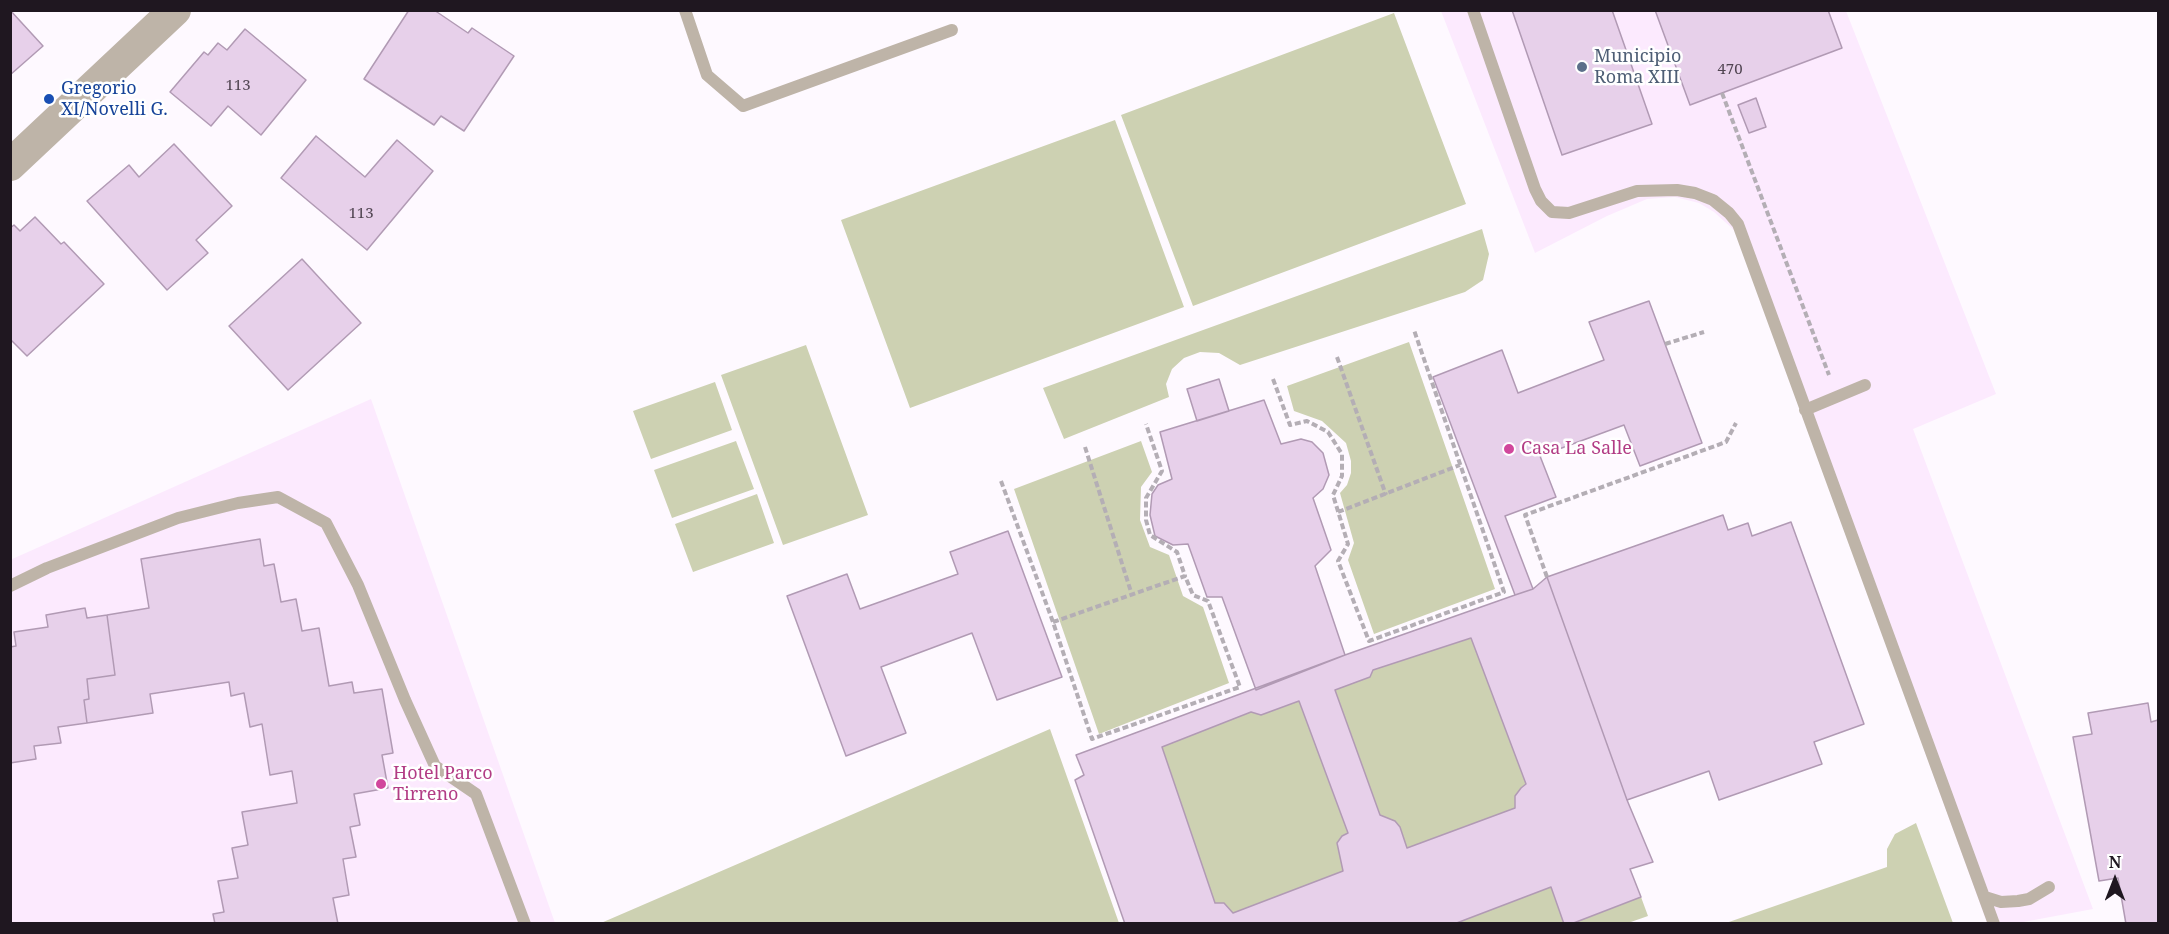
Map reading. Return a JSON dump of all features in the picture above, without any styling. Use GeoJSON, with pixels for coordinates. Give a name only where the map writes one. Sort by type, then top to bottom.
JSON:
{"type":"FeatureCollection","features":[{"type":"Feature","properties":{"kind":"street"},"geometry":{"type":"LineString","coordinates":[[10,165],[175,10]]}},
{"type":"Feature","properties":{"kind":"lane"},"geometry":{"type":"LineString","coordinates":[[685,10],[707,75],[743,106],[952,30]]}},
{"type":"Feature","properties":{"kind":"lane"},"geometry":{"type":"LineString","coordinates":[[1473,10],[1535,189],[1546,207],[1557,214],[1569,213],[1618,196],[1656,189],[1677,190],[1713,200],[1731,216],[1740,229],[1994,924]]}},
{"type":"Feature","properties":{"kind":"lane"},"geometry":{"type":"LineString","coordinates":[[1805,410],[1865,385]]}},
{"type":"Feature","properties":{"kind":"lane"},"geometry":{"type":"LineString","coordinates":[[10,586],[47,568],[178,518],[238,503],[279,497],[326,523],[358,585],[435,766],[476,794],[525,924]]}},
{"type":"Feature","properties":{"kind":"lane"},"geometry":{"type":"LineString","coordinates":[[1984,897],[2001,902],[2018,901],[2038,895],[2049,887]]}},
{"type":"Feature","properties":{"kind":"path"},"geometry":{"type":"LineString","coordinates":[[1722,93],[1833,385]]}},
{"type":"Feature","properties":{"kind":"path"},"geometry":{"type":"LineString","coordinates":[[1273,379],[1290,425],[1307,422],[1328,432],[1342,454],[1342,476],[1333,495],[1348,544],[1338,561],[1369,642],[1504,592],[1414,330]]}},
{"type":"Feature","properties":{"kind":"path"},"geometry":{"type":"LineString","coordinates":[[1665,344],[1704,332]]}},
{"type":"Feature","properties":{"kind":"path"},"geometry":{"type":"LineString","coordinates":[[1337,357],[1386,495]]}},
{"type":"Feature","properties":{"kind":"path"},"geometry":{"type":"LineString","coordinates":[[1547,577],[1525,515],[1726,442],[1736,423]]}},
{"type":"Feature","properties":{"kind":"path"},"geometry":{"type":"LineString","coordinates":[[1001,481],[1053,622],[1092,739],[1240,687],[1208,601],[1193,596],[1177,552],[1150,535],[1146,520],[1146,498],[1162,471],[1146,424]]}},
{"type":"Feature","properties":{"kind":"path"},"geometry":{"type":"LineString","coordinates":[[1085,447],[1132,595]]}},
{"type":"Feature","properties":{"kind":"path"},"geometry":{"type":"LineString","coordinates":[[1338,512],[1460,465]]}},
{"type":"Feature","properties":{"kind":"path"},"geometry":{"type":"LineString","coordinates":[[1053,622],[1185,576]]}},
{"type":"Feature","properties":{"kind":"shaded area"},"geometry":{"type":"Polygon","coordinates":[[[1441,11],[1846,11],[1996,394],[1913,429],[2093,909],[2018,923],[1987,923],[1735,231],[1714,212],[1699,203],[1675,197],[1647,199],[1607,216],[1535,253],[1441,11]]]}},
{"type":"Feature","properties":{"kind":"shaded area"},"geometry":{"type":"Polygon","coordinates":[[[371,399],[555,923],[11,923],[10,560],[371,399]]]}},
{"type":"Feature","properties":{"kind":"green space"},"geometry":{"type":"Polygon","coordinates":[[[1394,13],[1466,204],[1193,306],[1121,115],[1394,13]]]}},
{"type":"Feature","properties":{"kind":"green space"},"geometry":{"type":"Polygon","coordinates":[[[1115,120],[1184,307],[910,408],[841,220],[1115,120]]]}},
{"type":"Feature","properties":{"kind":"green space"},"geometry":{"type":"Polygon","coordinates":[[[1482,229],[1489,254],[1483,280],[1465,292],[1240,365],[1219,353],[1200,352],[1184,358],[1172,369],[1166,384],[1169,397],[1064,439],[1043,388],[1482,229]]]}},
{"type":"Feature","properties":{"kind":"green space"},"geometry":{"type":"Polygon","coordinates":[[[1409,342],[1495,589],[1374,634],[1348,560],[1354,543],[1340,493],[1347,485],[1351,473],[1351,461],[1346,443],[1322,421],[1294,411],[1287,386],[1409,342]]]}},
{"type":"Feature","properties":{"kind":"green space"},"geometry":{"type":"Polygon","coordinates":[[[806,345],[868,515],[783,545],[721,375],[806,345]]]}},
{"type":"Feature","properties":{"kind":"green space"},"geometry":{"type":"Polygon","coordinates":[[[715,382],[732,430],[651,459],[633,411],[715,382]]]}},
{"type":"Feature","properties":{"kind":"green space"},"geometry":{"type":"Polygon","coordinates":[[[736,441],[754,489],[672,518],[654,470],[736,441]]]}},
{"type":"Feature","properties":{"kind":"green space"},"geometry":{"type":"Polygon","coordinates":[[[1141,441],[1152,472],[1141,487],[1140,520],[1150,547],[1169,555],[1183,596],[1203,607],[1229,683],[1099,734],[1014,489],[1141,441]]]}},
{"type":"Feature","properties":{"kind":"green space"},"geometry":{"type":"Polygon","coordinates":[[[757,494],[774,543],[693,572],[675,524],[757,494]]]}},
{"type":"Feature","properties":{"kind":"green space"},"geometry":{"type":"Polygon","coordinates":[[[1471,638],[1526,784],[1515,796],[1515,808],[1407,848],[1400,827],[1395,821],[1380,815],[1335,690],[1370,677],[1373,670],[1471,638]]]}},
{"type":"Feature","properties":{"kind":"green space"},"geometry":{"type":"Polygon","coordinates":[[[1299,701],[1348,833],[1342,836],[1337,843],[1343,871],[1233,913],[1224,903],[1215,903],[1162,747],[1251,712],[1261,715],[1299,701]]]}},
{"type":"Feature","properties":{"kind":"green space"},"geometry":{"type":"Polygon","coordinates":[[[1050,729],[1119,923],[601,923],[1050,729]]]}},
{"type":"Feature","properties":{"kind":"green space"},"geometry":{"type":"Polygon","coordinates":[[[1916,823],[1953,923],[1726,923],[1887,867],[1887,849],[1895,834],[1916,823]]]}},
{"type":"Feature","properties":{"kind":"green space"},"geometry":{"type":"Polygon","coordinates":[[[1551,887],[1564,924],[1454,924],[1551,887]]]}},
{"type":"Feature","properties":{"kind":"green space"},"geometry":{"type":"Polygon","coordinates":[[[1641,897],[1648,916],[1628,923],[1571,924],[1641,897]]]}},
{"type":"Feature","properties":{"kind":"building"},"geometry":{"type":"Polygon","coordinates":[[[10,10],[43,46],[10,75],[10,10]]]}},
{"type":"Feature","properties":{"kind":"building"},"geometry":{"type":"Polygon","coordinates":[[[409,10],[434,10],[468,33],[472,28],[514,56],[464,131],[441,116],[434,125],[364,79],[409,10]]]}},
{"type":"Feature","properties":{"kind":"building","name":"Municipio Roma XIII"},"geometry":{"type":"Polygon","coordinates":[[[1512,10],[1612,10],[1652,124],[1562,155],[1512,10]]]}},
{"type":"Feature","properties":{"kind":"building"},"geometry":{"type":"Polygon","coordinates":[[[1655,10],[1828,10],[1842,48],[1690,105],[1655,10]]]}},
{"type":"Feature","properties":{"kind":"building"},"geometry":{"type":"Polygon","coordinates":[[[245,29],[306,80],[261,135],[228,106],[211,126],[170,92],[204,52],[208,55],[218,43],[227,50],[245,29]]]}},
{"type":"Feature","properties":{"kind":"building"},"geometry":{"type":"Polygon","coordinates":[[[1756,98],[1766,127],[1749,133],[1738,105],[1756,98]]]}},
{"type":"Feature","properties":{"kind":"building"},"geometry":{"type":"Polygon","coordinates":[[[316,136],[365,177],[397,140],[433,171],[367,250],[281,178],[316,136]]]}},
{"type":"Feature","properties":{"kind":"building"},"geometry":{"type":"Polygon","coordinates":[[[174,144],[232,206],[196,240],[208,253],[167,290],[87,201],[129,165],[139,177],[174,144]]]}},
{"type":"Feature","properties":{"kind":"building"},"geometry":{"type":"Polygon","coordinates":[[[35,217],[61,244],[64,242],[104,284],[27,356],[10,339],[10,228],[14,225],[20,231],[35,217]]]}},
{"type":"Feature","properties":{"kind":"building"},"geometry":{"type":"Polygon","coordinates":[[[302,259],[361,323],[288,390],[229,326],[302,259]]]}},
{"type":"Feature","properties":{"kind":"building","name":"Casa La Salle"},"geometry":{"type":"Polygon","coordinates":[[[1649,301],[1702,443],[1640,466],[1624,425],[1540,456],[1556,497],[1505,516],[1533,589],[1515,595],[1433,377],[1502,350],[1518,393],[1604,360],[1589,322],[1649,301]]]}},
{"type":"Feature","properties":{"kind":"building"},"geometry":{"type":"Polygon","coordinates":[[[1219,379],[1229,411],[1197,421],[1187,389],[1219,379]]]}},
{"type":"Feature","properties":{"kind":"building"},"geometry":{"type":"Polygon","coordinates":[[[1264,400],[1281,444],[1301,439],[1312,442],[1323,453],[1329,475],[1323,489],[1313,498],[1331,550],[1315,566],[1345,655],[1256,690],[1222,597],[1207,597],[1188,544],[1173,545],[1155,536],[1150,515],[1152,494],[1158,485],[1172,479],[1160,432],[1264,400]]]}},
{"type":"Feature","properties":{"kind":"building"},"geometry":{"type":"Polygon","coordinates":[[[1723,515],[1728,530],[1748,523],[1752,536],[1791,522],[1864,724],[1814,742],[1822,764],[1719,800],[1709,771],[1627,800],[1547,577],[1723,515]]]}},
{"type":"Feature","properties":{"kind":"building"},"geometry":{"type":"Polygon","coordinates":[[[1008,531],[1062,677],[997,700],[972,633],[881,667],[906,733],[846,756],[787,596],[847,574],[860,609],[958,574],[950,552],[1008,531]]]}},
{"type":"Feature","properties":{"kind":"building"},"geometry":{"type":"Polygon","coordinates":[[[260,539],[264,566],[274,564],[281,602],[296,599],[302,631],[319,628],[329,686],[352,682],[354,693],[382,689],[393,753],[382,755],[388,788],[354,794],[360,825],[350,827],[356,857],[343,859],[349,895],[333,898],[338,924],[215,924],[213,914],[224,912],[218,881],[238,878],[232,848],[248,845],[242,812],[297,803],[292,771],[270,775],[262,724],[250,727],[244,693],[231,696],[229,682],[150,694],[153,713],[87,723],[84,700],[89,699],[87,679],[115,675],[107,615],[149,608],[141,559],[260,539]]]}},
{"type":"Feature","properties":{"kind":"building"},"geometry":{"type":"Polygon","coordinates":[[[1547,577],[1627,800],[1653,862],[1630,869],[1641,897],[1571,924],[1564,924],[1551,887],[1454,924],[1125,924],[1075,780],[1084,775],[1076,755],[1345,655],[1533,589],[1547,577]],[[1471,638],[1373,670],[1370,677],[1335,690],[1380,815],[1395,821],[1400,827],[1407,848],[1515,808],[1515,796],[1526,784],[1471,638]],[[1299,701],[1261,715],[1251,712],[1162,747],[1215,903],[1224,903],[1233,913],[1343,871],[1337,843],[1342,836],[1348,833],[1299,701]]]}},
{"type":"Feature","properties":{"kind":"building"},"geometry":{"type":"Polygon","coordinates":[[[85,608],[87,618],[107,615],[115,675],[87,679],[89,699],[84,700],[87,723],[58,727],[61,743],[34,746],[36,759],[10,763],[10,647],[16,646],[14,632],[48,627],[46,615],[85,608]]]}},
{"type":"Feature","properties":{"kind":"building"},"geometry":{"type":"Polygon","coordinates":[[[2148,703],[2151,722],[2158,720],[2158,924],[2126,924],[2118,878],[2099,881],[2073,737],[2092,734],[2088,713],[2148,703]]]}},
{"type":"Feature","properties":{"kind":"place","name":"Municipio Roma XIII"},"geometry":{"type":"Point","coordinates":[1582,67]}},
{"type":"Feature","properties":{"kind":"place","name":"Gregorio XI/Novelli G."},"geometry":{"type":"Point","coordinates":[49,99]}},
{"type":"Feature","properties":{"kind":"place","name":"Casa La Salle"},"geometry":{"type":"Point","coordinates":[1509,449]}},
{"type":"Feature","properties":{"kind":"place","name":"Hotel Parco Tirreno"},"geometry":{"type":"Point","coordinates":[381,784]}}]}
